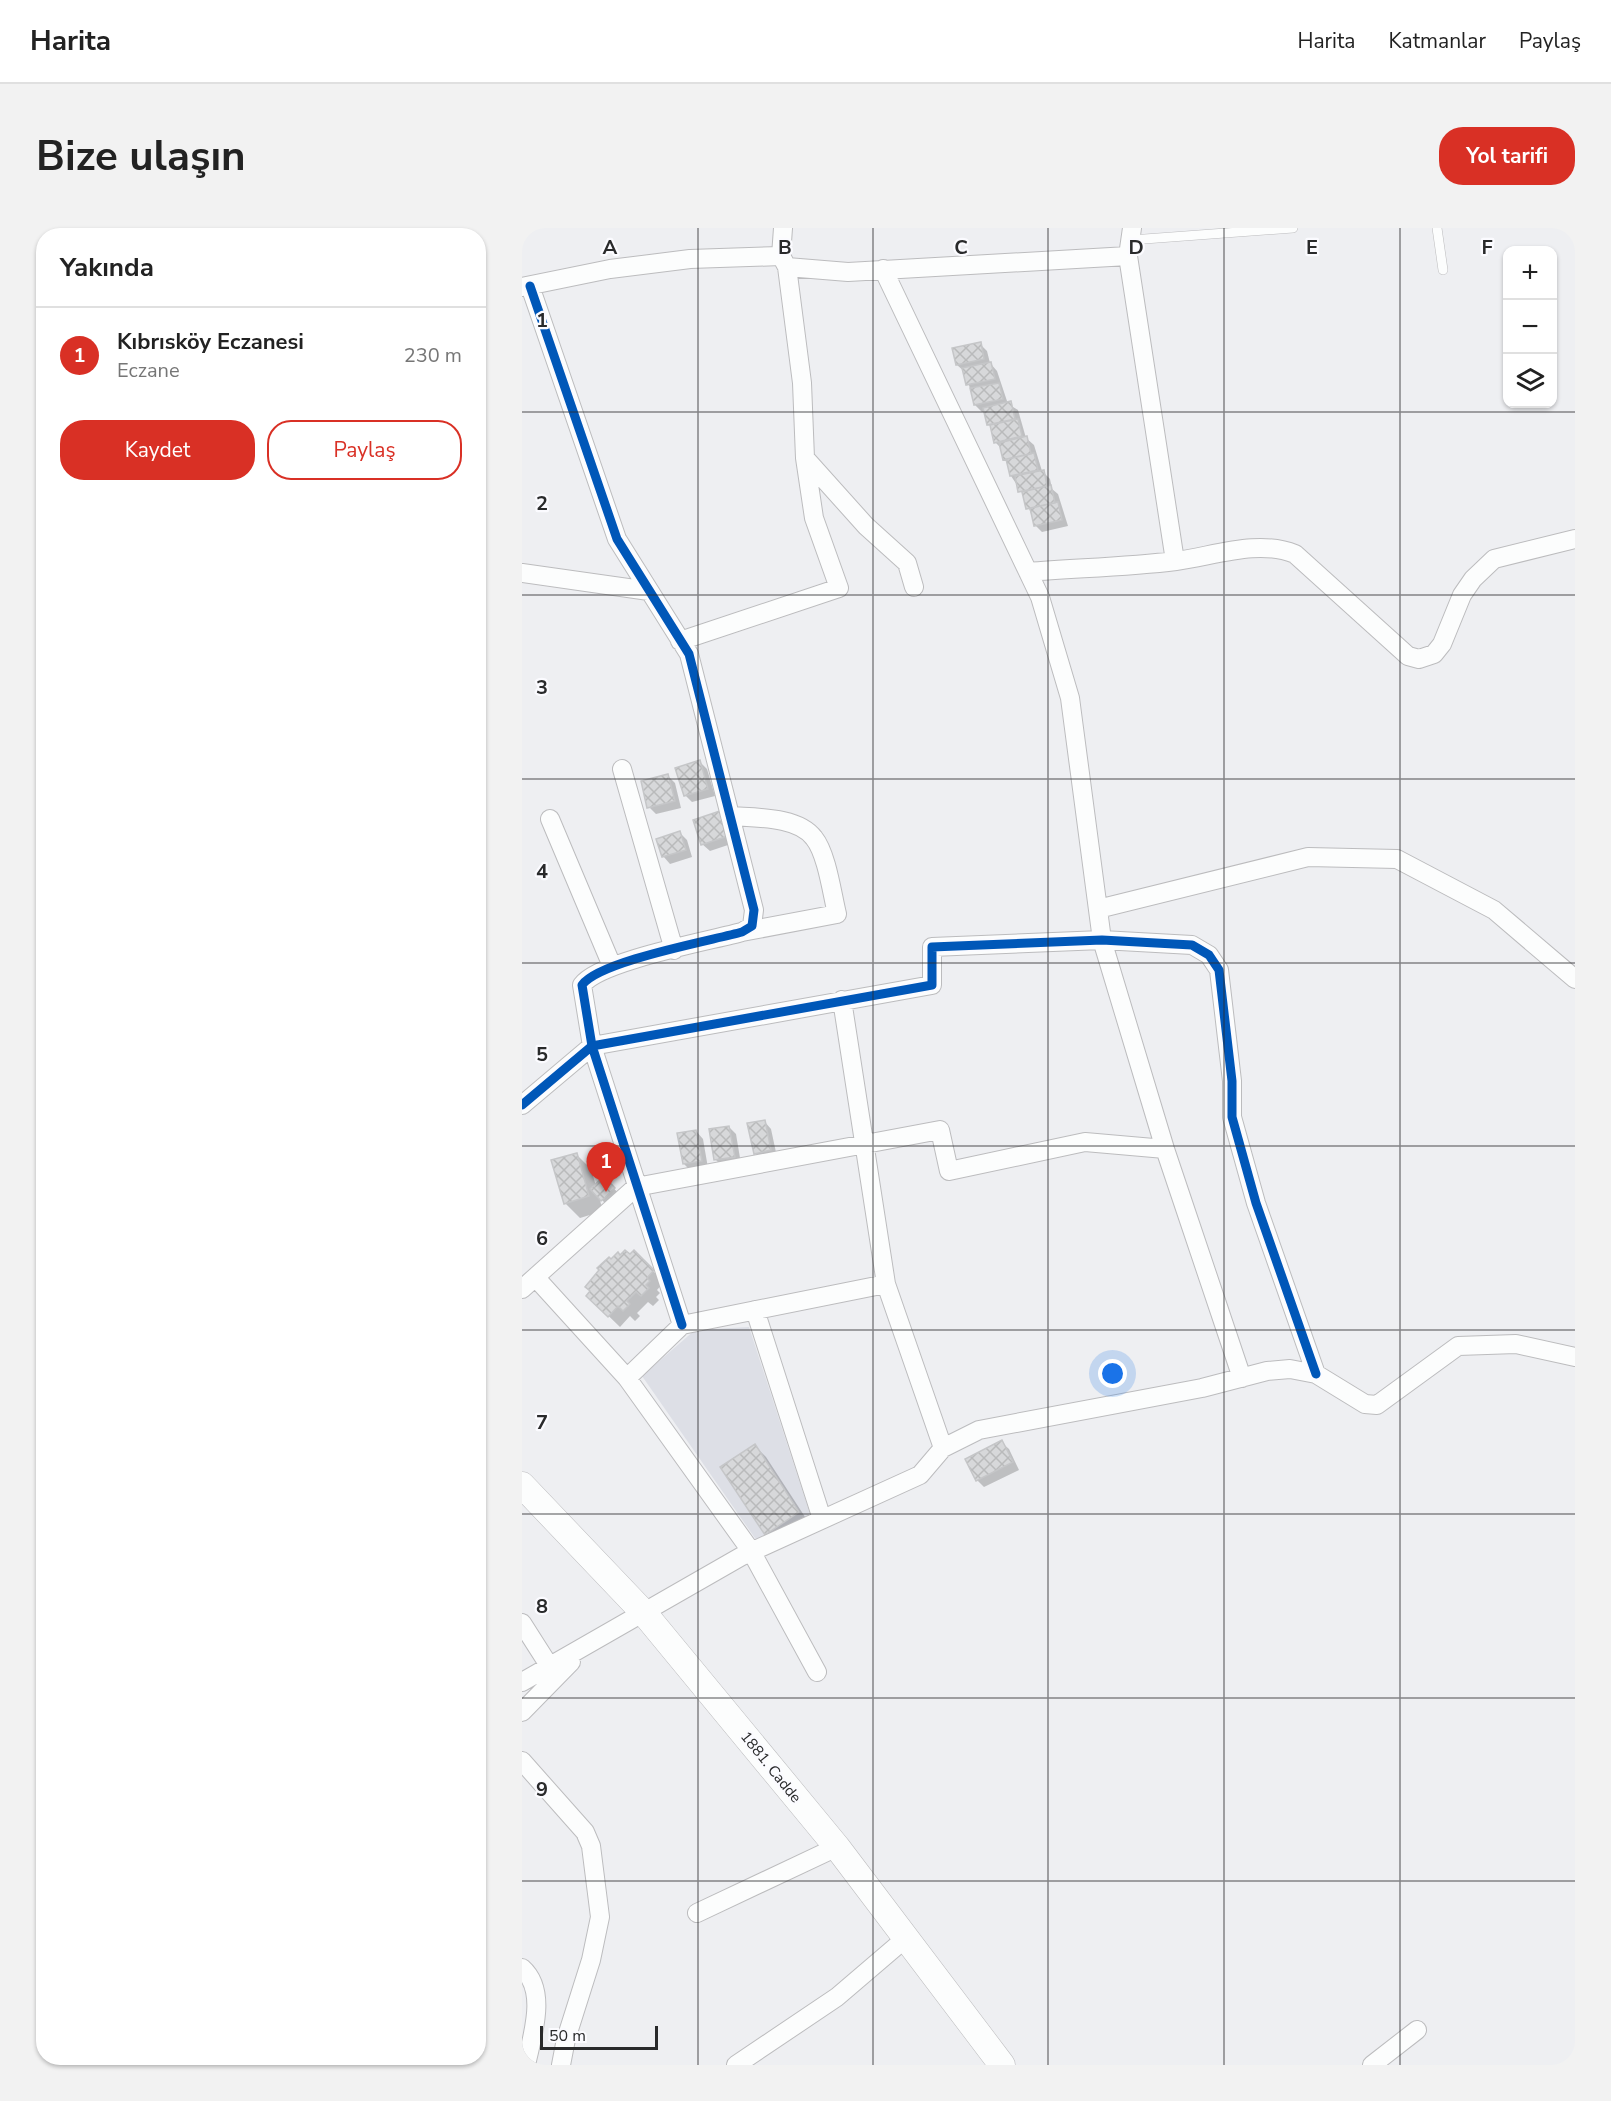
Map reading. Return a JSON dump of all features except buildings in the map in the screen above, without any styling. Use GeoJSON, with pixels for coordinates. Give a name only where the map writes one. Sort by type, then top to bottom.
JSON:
{"type":"FeatureCollection","features":[{"type":"Feature","properties":{"kind":"street"},"geometry":{"type":"LineString","coordinates":[[680,641],[838,588],[814,518],[805,458],[802,383],[784,262],[783,228]]}},
{"type":"Feature","properties":{"kind":"street"},"geometry":{"type":"LineString","coordinates":[[742,932],[752,926],[754,910],[688,654],[616,539],[526,287],[610,268],[690,259],[784,262],[820,272],[884,269],[1131,241],[1175,561]]}},
{"type":"Feature","properties":{"kind":"street"},"geometry":{"type":"LineString","coordinates":[[884,269],[1040,597],[1070,698],[1102,940],[1165,1149],[1242,1378]]}},
{"type":"Feature","properties":{"kind":"street"},"geometry":{"type":"LineString","coordinates":[[805,458],[866,526],[907,563],[914,587]]}},
{"type":"Feature","properties":{"kind":"street"},"geometry":{"type":"LineString","coordinates":[[1028,572],[1175,561],[1273,548],[1295,554],[1408,656],[1419,658],[1429,657],[1442,644],[1462,596],[1473,579],[1494,559],[1575,539]]}},
{"type":"Feature","properties":{"kind":"street"},"geometry":{"type":"LineString","coordinates":[[522,573],[649,591]]}},
{"type":"Feature","properties":{"kind":"street"},"geometry":{"type":"LineString","coordinates":[[622,769],[674,950]]}},
{"type":"Feature","properties":{"kind":"street"},"geometry":{"type":"LineString","coordinates":[[682,1325],[592,1046],[582,986],[588,976],[612,966],[742,932],[837,914],[815,838],[801,827],[777,820],[730,816]]}},
{"type":"Feature","properties":{"kind":"street"},"geometry":{"type":"LineString","coordinates":[[550,819],[612,966]]}},
{"type":"Feature","properties":{"kind":"street"},"geometry":{"type":"LineString","coordinates":[[1098,909],[1308,857],[1397,859],[1494,910],[1575,979]]}},
{"type":"Feature","properties":{"kind":"street"},"geometry":{"type":"LineString","coordinates":[[522,1105],[592,1046],[842,1000],[932,986],[932,947],[1102,940],[1192,945],[1209,955],[1219,970],[1232,1081],[1232,1117],[1256,1203],[1316,1374]]}},
{"type":"Feature","properties":{"kind":"street"},"geometry":{"type":"LineString","coordinates":[[842,1000],[862,1144],[886,1284],[943,1448]]}},
{"type":"Feature","properties":{"kind":"street"},"geometry":{"type":"LineString","coordinates":[[817,1671],[800,1646],[751,1551],[627,1378],[529,1283],[636,1187],[940,1130],[949,1171],[1085,1142],[1165,1149]]}},
{"type":"Feature","properties":{"kind":"street"},"geometry":{"type":"LineString","coordinates":[[627,1378],[682,1325],[886,1284]]}},
{"type":"Feature","properties":{"kind":"street"},"geometry":{"type":"LineString","coordinates":[[754,1310],[822,1519]]}},
{"type":"Feature","properties":{"kind":"street"},"geometry":{"type":"LineString","coordinates":[[522,1682],[751,1551],[920,1475],[943,1448],[979,1430],[1290,1369],[1316,1374],[1365,1404],[1377,1405],[1458,1346],[1516,1344],[1575,1357]]}},
{"type":"Feature","properties":{"kind":"street","name":"1881. Cadde"},"geometry":{"type":"LineString","coordinates":[[522,1485],[644,1613],[837,1848],[1002,2065]]}},
{"type":"Feature","properties":{"kind":"street"},"geometry":{"type":"LineString","coordinates":[[522,1623],[550,1667]]}},
{"type":"Feature","properties":{"kind":"street"},"geometry":{"type":"LineString","coordinates":[[522,1712],[588,1645]]}},
{"type":"Feature","properties":{"kind":"street"},"geometry":{"type":"LineString","coordinates":[[522,1761],[585,1832],[591,1846],[600,1917],[591,1960],[566,2039],[561,2065]]}},
{"type":"Feature","properties":{"kind":"street"},"geometry":{"type":"LineString","coordinates":[[698,1913],[837,1848]]}},
{"type":"Feature","properties":{"kind":"street"},"geometry":{"type":"LineString","coordinates":[[736,2065],[837,1997],[906,1938]]}},
{"type":"Feature","properties":{"kind":"street"},"geometry":{"type":"LineString","coordinates":[[522,1968],[536,1988],[535,2019],[526,2065]]}},
{"type":"Feature","properties":{"kind":"street"},"geometry":{"type":"LineString","coordinates":[[1372,2065],[1417,2030]]}},
{"type":"Feature","properties":{"kind":"lane"},"geometry":{"type":"LineString","coordinates":[[1131,241],[1293,228]]}},
{"type":"Feature","properties":{"kind":"lane"},"geometry":{"type":"LineString","coordinates":[[1437,228],[1443,270]]}},
{"type":"Feature","properties":{"kind":"shaded area"},"geometry":{"type":"Polygon","coordinates":[[[749,1327],[810,1514],[757,1541],[642,1376],[695,1330],[749,1327]]]}},
{"type":"Feature","properties":{"kind":"cycle path"},"geometry":{"type":"LineString","coordinates":[[530,286],[617,539],[689,654],[754,910],[752,926],[742,932],[631,960],[592,976],[582,985],[592,1046],[682,1325]]}},
{"type":"Feature","properties":{"kind":"cycle path"},"geometry":{"type":"LineString","coordinates":[[522,1105],[592,1046],[932,985],[932,947],[1102,940],[1192,945],[1209,955],[1219,970],[1232,1081],[1232,1117],[1256,1203],[1316,1374]]}},
{"type":"Feature","properties":{"kind":"place","name":"Kıbrısköy Eczanesi"},"geometry":{"type":"Point","coordinates":[606,1192]}}]}
